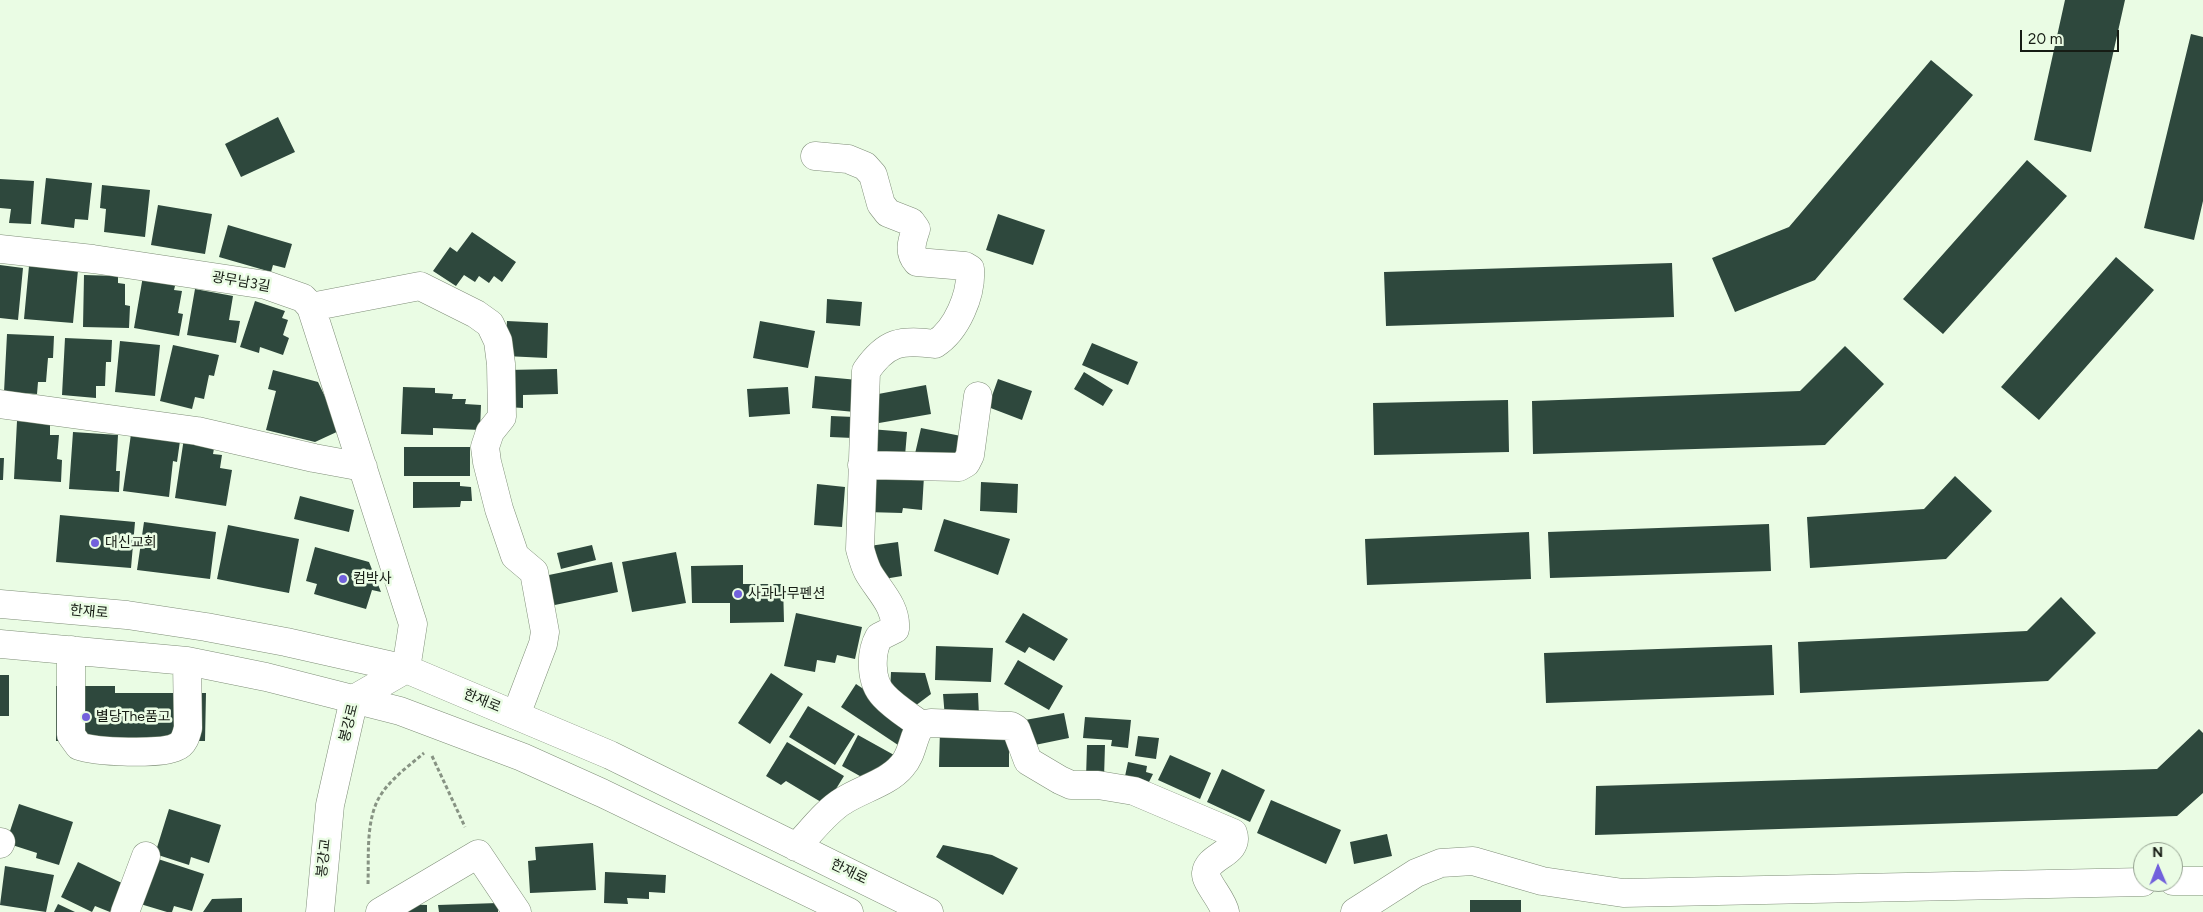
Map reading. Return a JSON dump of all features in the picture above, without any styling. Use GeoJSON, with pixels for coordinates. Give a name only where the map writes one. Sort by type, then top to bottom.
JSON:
{"type":"FeatureCollection","features":[{"type":"Feature","properties":{"kind":"street"},"geometry":{"type":"LineString","coordinates":[[815,156],[848,159],[865,166],[873,174],[881,204],[888,213],[911,222],[916,229],[911,245],[912,257],[917,262],[965,266],[970,269],[970,278],[960,314],[943,339],[935,344],[914,341],[891,345],[880,352],[866,372],[860,549],[867,570],[893,609],[896,621],[895,629],[879,637],[872,656],[882,695],[921,725]]}},
{"type":"Feature","properties":{"kind":"street","name":"광무남3길"},"geometry":{"type":"LineString","coordinates":[[0,249],[93,259],[266,285],[302,298],[311,308]]}},
{"type":"Feature","properties":{"kind":"street"},"geometry":{"type":"LineString","coordinates":[[406,669],[414,624],[311,308],[420,286],[476,314],[490,324],[495,331],[502,364],[502,417],[490,432],[485,447],[487,462],[499,509],[515,556],[534,572],[545,632],[543,644],[516,714]]}},
{"type":"Feature","properties":{"kind":"street"},"geometry":{"type":"LineString","coordinates":[[862,465],[959,467],[970,455],[978,396]]}},
{"type":"Feature","properties":{"kind":"street"},"geometry":{"type":"LineString","coordinates":[[0,404],[197,431],[314,458],[363,466]]}},
{"type":"Feature","properties":{"kind":"street","name":"한재로"},"geometry":{"type":"LineString","coordinates":[[0,604],[128,615],[206,627],[286,642],[406,669],[610,755],[929,912]]}},
{"type":"Feature","properties":{"kind":"street"},"geometry":{"type":"LineString","coordinates":[[0,644],[187,662],[266,677],[400,711],[522,757],[602,793],[849,912]]}},
{"type":"Feature","properties":{"kind":"street"},"geometry":{"type":"LineString","coordinates":[[71,650],[72,736],[79,746],[99,750],[158,750],[178,747],[185,738],[188,728],[187,662]]}},
{"type":"Feature","properties":{"kind":"street","name":"봉강로"},"geometry":{"type":"LineString","coordinates":[[330,805],[354,699],[406,669]]}},
{"type":"Feature","properties":{"kind":"street"},"geometry":{"type":"LineString","coordinates":[[796,846],[841,802],[889,777],[901,768],[910,755],[917,731],[921,725],[931,723],[1010,726],[1016,729],[1028,760],[1071,785],[1098,785],[1134,791],[1233,833],[1235,838],[1233,846],[1210,865],[1206,872],[1206,880],[1216,891],[1225,912]]}},
{"type":"Feature","properties":{"kind":"street","name":"봉강교"},"geometry":{"type":"LineString","coordinates":[[320,912],[330,805]]}},
{"type":"Feature","properties":{"kind":"street"},"geometry":{"type":"LineString","coordinates":[[374,902],[478,854],[517,912]]}},
{"type":"Feature","properties":{"kind":"street"},"geometry":{"type":"LineString","coordinates":[[124,912],[146,856]]}},
{"type":"Feature","properties":{"kind":"street"},"geometry":{"type":"LineString","coordinates":[[1355,912],[1416,873],[1441,863],[1472,861],[1542,881],[1623,893],[2133,882]]}},
{"type":"Feature","properties":{"kind":"street"},"geometry":{"type":"LineString","coordinates":[[2183,881],[2203,880]]}},
{"type":"Feature","properties":{"kind":"path"},"geometry":{"type":"LineString","coordinates":[[374,902],[371,826],[374,808],[382,793],[399,774],[429,748]]}},
{"type":"Feature","properties":{"kind":"path"},"geometry":{"type":"LineString","coordinates":[[441,777],[478,854]]}},
{"type":"Feature","properties":{"kind":"building"},"geometry":{"type":"Polygon","coordinates":[[[2065,0],[2125,0],[2091,152],[2034,140],[2065,0]]]}},
{"type":"Feature","properties":{"kind":"building"},"geometry":{"type":"Polygon","coordinates":[[[2191,34],[2203,37],[2203,201],[2194,240],[2144,228],[2191,34]]]}},
{"type":"Feature","properties":{"kind":"building"},"geometry":{"type":"Polygon","coordinates":[[[1931,60],[1973,95],[1815,280],[1735,312],[1712,258],[1789,227],[1931,60]]]}},
{"type":"Feature","properties":{"kind":"building"},"geometry":{"type":"Polygon","coordinates":[[[278,117],[295,152],[241,177],[225,144],[278,117]]]}},
{"type":"Feature","properties":{"kind":"building"},"geometry":{"type":"Polygon","coordinates":[[[2027,160],[2067,196],[1943,334],[1903,299],[2027,160]]]}},
{"type":"Feature","properties":{"kind":"building"},"geometry":{"type":"Polygon","coordinates":[[[46,178],[92,183],[88,220],[75,219],[74,228],[41,224],[46,178]]]}},
{"type":"Feature","properties":{"kind":"building"},"geometry":{"type":"Polygon","coordinates":[[[0,179],[34,181],[31,224],[9,223],[11,209],[0,208],[0,179]]]}},
{"type":"Feature","properties":{"kind":"building"},"geometry":{"type":"Polygon","coordinates":[[[102,185],[150,190],[145,237],[104,232],[106,209],[100,208],[102,185]]]}},
{"type":"Feature","properties":{"kind":"building"},"geometry":{"type":"Polygon","coordinates":[[[158,205],[212,214],[205,254],[151,245],[158,205]]]}},
{"type":"Feature","properties":{"kind":"building"},"geometry":{"type":"Polygon","coordinates":[[[998,214],[1045,230],[1033,265],[986,250],[998,214]]]}},
{"type":"Feature","properties":{"kind":"building"},"geometry":{"type":"Polygon","coordinates":[[[228,225],[292,244],[285,268],[273,265],[271,272],[219,257],[228,225]]]}},
{"type":"Feature","properties":{"kind":"building"},"geometry":{"type":"Polygon","coordinates":[[[472,232],[516,262],[502,282],[494,276],[489,283],[479,276],[475,282],[464,275],[456,286],[433,271],[450,247],[457,252],[472,232]]]}},
{"type":"Feature","properties":{"kind":"building"},"geometry":{"type":"Polygon","coordinates":[[[2116,257],[2154,290],[2039,420],[2001,387],[2116,257]]]}},
{"type":"Feature","properties":{"kind":"building"},"geometry":{"type":"Polygon","coordinates":[[[1672,263],[1674,317],[1386,326],[1384,272],[1672,263]]]}},
{"type":"Feature","properties":{"kind":"building"},"geometry":{"type":"Polygon","coordinates":[[[0,265],[23,268],[18,320],[0,318],[0,265]]]}},
{"type":"Feature","properties":{"kind":"building"},"geometry":{"type":"Polygon","coordinates":[[[29,266],[78,270],[73,323],[24,319],[29,266]]]}},
{"type":"Feature","properties":{"kind":"building"},"geometry":{"type":"Polygon","coordinates":[[[84,275],[118,276],[118,283],[125,284],[125,305],[130,306],[129,328],[83,327],[84,275]]]}},
{"type":"Feature","properties":{"kind":"building"},"geometry":{"type":"Polygon","coordinates":[[[143,276],[176,282],[174,290],[182,291],[178,313],[183,314],[179,336],[134,328],[143,276]]]}},
{"type":"Feature","properties":{"kind":"building"},"geometry":{"type":"Polygon","coordinates":[[[195,289],[233,296],[229,320],[240,321],[236,343],[187,335],[195,289]]]}},
{"type":"Feature","properties":{"kind":"building"},"geometry":{"type":"Polygon","coordinates":[[[827,299],[862,302],[860,326],[826,323],[827,299]]]}},
{"type":"Feature","properties":{"kind":"building"},"geometry":{"type":"Polygon","coordinates":[[[255,301],[285,311],[282,318],[288,320],[283,335],[289,338],[283,355],[260,347],[259,353],[240,347],[255,301]]]}},
{"type":"Feature","properties":{"kind":"building"},"geometry":{"type":"Polygon","coordinates":[[[507,321],[548,323],[547,358],[505,356],[507,321]]]}},
{"type":"Feature","properties":{"kind":"building"},"geometry":{"type":"Polygon","coordinates":[[[760,321],[815,331],[808,368],[753,358],[760,321]]]}},
{"type":"Feature","properties":{"kind":"building"},"geometry":{"type":"Polygon","coordinates":[[[7,334],[54,336],[53,358],[48,358],[46,382],[38,382],[37,394],[4,392],[7,334]]]}},
{"type":"Feature","properties":{"kind":"building"},"geometry":{"type":"Polygon","coordinates":[[[65,338],[112,340],[111,362],[106,362],[105,386],[96,386],[96,398],[62,395],[65,338]]]}},
{"type":"Feature","properties":{"kind":"building"},"geometry":{"type":"Polygon","coordinates":[[[120,341],[160,345],[155,396],[115,392],[120,341]]]}},
{"type":"Feature","properties":{"kind":"building"},"geometry":{"type":"Polygon","coordinates":[[[1092,343],[1138,362],[1128,385],[1082,365],[1092,343]]]}},
{"type":"Feature","properties":{"kind":"building"},"geometry":{"type":"Polygon","coordinates":[[[173,345],[219,355],[214,376],[209,375],[204,399],[195,397],[192,409],[160,401],[173,345]]]}},
{"type":"Feature","properties":{"kind":"building"},"geometry":{"type":"Polygon","coordinates":[[[1845,346],[1884,384],[1825,445],[1533,454],[1532,401],[1800,391],[1845,346]]]}},
{"type":"Feature","properties":{"kind":"building"},"geometry":{"type":"Polygon","coordinates":[[[557,369],[558,394],[523,395],[523,408],[507,407],[507,370],[557,369]]]}},
{"type":"Feature","properties":{"kind":"building"},"geometry":{"type":"Polygon","coordinates":[[[273,370],[318,382],[341,430],[315,442],[266,430],[276,391],[268,389],[273,370]]]}},
{"type":"Feature","properties":{"kind":"building"},"geometry":{"type":"Polygon","coordinates":[[[1084,372],[1113,390],[1103,406],[1074,389],[1084,372]]]}},
{"type":"Feature","properties":{"kind":"building"},"geometry":{"type":"Polygon","coordinates":[[[815,376],[858,380],[855,412],[812,408],[815,376]]]}},
{"type":"Feature","properties":{"kind":"building"},"geometry":{"type":"Polygon","coordinates":[[[998,379],[1032,391],[1022,420],[988,407],[998,379]]]}},
{"type":"Feature","properties":{"kind":"building"},"geometry":{"type":"Polygon","coordinates":[[[926,385],[931,414],[879,423],[873,395],[926,385]]]}},
{"type":"Feature","properties":{"kind":"building"},"geometry":{"type":"Polygon","coordinates":[[[403,387],[435,388],[435,393],[453,394],[452,399],[466,399],[465,404],[481,405],[480,430],[433,428],[433,435],[401,434],[403,387]]]}},
{"type":"Feature","properties":{"kind":"building"},"geometry":{"type":"Polygon","coordinates":[[[788,387],[790,414],[749,417],[747,389],[788,387]]]}},
{"type":"Feature","properties":{"kind":"building"},"geometry":{"type":"Polygon","coordinates":[[[1508,400],[1509,452],[1374,455],[1373,403],[1508,400]]]}},
{"type":"Feature","properties":{"kind":"building"},"geometry":{"type":"Polygon","coordinates":[[[831,416],[854,417],[853,438],[830,437],[831,416]]]}},
{"type":"Feature","properties":{"kind":"building"},"geometry":{"type":"Polygon","coordinates":[[[17,421],[50,423],[50,435],[59,435],[57,459],[62,460],[61,482],[14,479],[17,421]]]}},
{"type":"Feature","properties":{"kind":"building"},"geometry":{"type":"Polygon","coordinates":[[[921,428],[961,436],[956,462],[914,458],[921,428]]]}},
{"type":"Feature","properties":{"kind":"building"},"geometry":{"type":"Polygon","coordinates":[[[870,429],[907,432],[905,456],[867,461],[870,429]]]}},
{"type":"Feature","properties":{"kind":"building"},"geometry":{"type":"Polygon","coordinates":[[[73,432],[118,435],[116,471],[120,471],[119,492],[69,489],[73,432]]]}},
{"type":"Feature","properties":{"kind":"building"},"geometry":{"type":"Polygon","coordinates":[[[131,434],[180,441],[177,462],[173,461],[169,497],[123,491],[131,434]]]}},
{"type":"Feature","properties":{"kind":"building"},"geometry":{"type":"Polygon","coordinates":[[[184,438],[215,443],[213,454],[222,455],[220,468],[232,470],[226,506],[175,498],[184,438]]]}},
{"type":"Feature","properties":{"kind":"building"},"geometry":{"type":"Polygon","coordinates":[[[404,447],[470,447],[470,476],[404,476],[404,447]]]}},
{"type":"Feature","properties":{"kind":"building"},"geometry":{"type":"Polygon","coordinates":[[[0,458],[4,458],[3,480],[0,480],[0,458]]]}},
{"type":"Feature","properties":{"kind":"building"},"geometry":{"type":"Polygon","coordinates":[[[868,473],[924,476],[922,510],[903,508],[902,513],[866,512],[868,473]]]}},
{"type":"Feature","properties":{"kind":"building"},"geometry":{"type":"Polygon","coordinates":[[[1955,476],[1992,511],[1946,559],[1810,568],[1807,517],[1924,509],[1955,476]]]}},
{"type":"Feature","properties":{"kind":"building"},"geometry":{"type":"Polygon","coordinates":[[[413,482],[460,482],[460,486],[471,487],[472,501],[461,501],[460,507],[413,508],[413,482]]]}},
{"type":"Feature","properties":{"kind":"building"},"geometry":{"type":"Polygon","coordinates":[[[981,482],[1018,484],[1017,513],[980,511],[981,482]]]}},
{"type":"Feature","properties":{"kind":"building"},"geometry":{"type":"Polygon","coordinates":[[[817,484],[845,487],[842,527],[814,525],[817,484]]]}},
{"type":"Feature","properties":{"kind":"building"},"geometry":{"type":"Polygon","coordinates":[[[300,496],[354,510],[349,532],[294,519],[300,496]]]}},
{"type":"Feature","properties":{"kind":"building"},"geometry":{"type":"Polygon","coordinates":[[[60,515],[135,522],[131,568],[56,562],[60,515]]]}},
{"type":"Feature","properties":{"kind":"building"},"geometry":{"type":"Polygon","coordinates":[[[944,519],[1010,539],[998,575],[934,551],[944,519]]]}},
{"type":"Feature","properties":{"kind":"building"},"geometry":{"type":"Polygon","coordinates":[[[144,522],[216,532],[210,579],[137,570],[144,522]]]}},
{"type":"Feature","properties":{"kind":"building"},"geometry":{"type":"Polygon","coordinates":[[[1769,524],[1771,571],[1550,578],[1548,532],[1769,524]]]}},
{"type":"Feature","properties":{"kind":"building"},"geometry":{"type":"Polygon","coordinates":[[[228,525],[299,539],[289,593],[217,579],[228,525]]]}},
{"type":"Feature","properties":{"kind":"building"},"geometry":{"type":"Polygon","coordinates":[[[1529,532],[1531,579],[1367,585],[1365,539],[1529,532]]]}},
{"type":"Feature","properties":{"kind":"building"},"geometry":{"type":"Polygon","coordinates":[[[898,542],[902,576],[878,580],[869,546],[898,542]]]}},
{"type":"Feature","properties":{"kind":"building"},"geometry":{"type":"Polygon","coordinates":[[[592,545],[596,560],[561,569],[557,553],[592,545]]]}},
{"type":"Feature","properties":{"kind":"building"},"geometry":{"type":"Polygon","coordinates":[[[315,547],[369,562],[381,592],[372,590],[366,609],[314,594],[317,584],[306,581],[315,547]]]}},
{"type":"Feature","properties":{"kind":"building"},"geometry":{"type":"Polygon","coordinates":[[[676,552],[686,603],[632,612],[622,562],[676,552]]]}},
{"type":"Feature","properties":{"kind":"building"},"geometry":{"type":"Polygon","coordinates":[[[612,562],[618,592],[550,606],[544,576],[612,562]]]}},
{"type":"Feature","properties":{"kind":"building","name":"사과나무펜션"},"geometry":{"type":"Polygon","coordinates":[[[743,565],[743,584],[783,584],[784,622],[730,623],[730,603],[692,603],[691,566],[743,565]]]}},
{"type":"Feature","properties":{"kind":"building"},"geometry":{"type":"Polygon","coordinates":[[[2061,597],[2096,633],[2048,681],[1800,693],[1798,642],[2027,631],[2061,597]]]}},
{"type":"Feature","properties":{"kind":"building"},"geometry":{"type":"Polygon","coordinates":[[[796,613],[862,627],[855,659],[837,655],[835,663],[817,660],[815,672],[784,666],[796,613]]]}},
{"type":"Feature","properties":{"kind":"building"},"geometry":{"type":"Polygon","coordinates":[[[1023,613],[1068,639],[1054,661],[1029,647],[1025,653],[1005,642],[1023,613]]]}},
{"type":"Feature","properties":{"kind":"building"},"geometry":{"type":"Polygon","coordinates":[[[1772,645],[1774,695],[1546,703],[1544,653],[1772,645]]]}},
{"type":"Feature","properties":{"kind":"building"},"geometry":{"type":"Polygon","coordinates":[[[936,646],[993,648],[991,682],[935,680],[936,646]]]}},
{"type":"Feature","properties":{"kind":"building"},"geometry":{"type":"Polygon","coordinates":[[[1018,660],[1063,686],[1049,710],[1004,684],[1018,660]]]}},
{"type":"Feature","properties":{"kind":"building"},"geometry":{"type":"Polygon","coordinates":[[[891,672],[925,673],[931,694],[911,709],[890,693],[891,672]]]}},
{"type":"Feature","properties":{"kind":"building"},"geometry":{"type":"Polygon","coordinates":[[[771,673],[803,694],[770,744],[738,723],[771,673]]]}},
{"type":"Feature","properties":{"kind":"building"},"geometry":{"type":"Polygon","coordinates":[[[0,675],[9,675],[9,716],[0,716],[0,675]]]}},
{"type":"Feature","properties":{"kind":"building"},"geometry":{"type":"Polygon","coordinates":[[[856,684],[913,722],[898,745],[841,707],[856,684]]]}},
{"type":"Feature","properties":{"kind":"building"},"geometry":{"type":"Polygon","coordinates":[[[56,686],[115,686],[115,693],[206,693],[205,741],[56,741],[56,686]]]}},
{"type":"Feature","properties":{"kind":"building"},"geometry":{"type":"Polygon","coordinates":[[[978,693],[979,716],[945,718],[943,694],[978,693]]]}},
{"type":"Feature","properties":{"kind":"building"},"geometry":{"type":"Polygon","coordinates":[[[808,706],[855,734],[835,765],[789,737],[808,706]]]}},
{"type":"Feature","properties":{"kind":"building"},"geometry":{"type":"Polygon","coordinates":[[[1064,713],[1069,738],[1030,746],[1025,720],[1064,713]]]}},
{"type":"Feature","properties":{"kind":"building"},"geometry":{"type":"Polygon","coordinates":[[[1085,717],[1131,720],[1128,748],[1111,746],[1112,740],[1083,738],[1085,717]]]}},
{"type":"Feature","properties":{"kind":"building"},"geometry":{"type":"Polygon","coordinates":[[[940,729],[1009,730],[1009,767],[939,767],[940,729]]]}},
{"type":"Feature","properties":{"kind":"building"},"geometry":{"type":"Polygon","coordinates":[[[2199,729],[2203,733],[2203,793],[2177,816],[1595,835],[1596,786],[2157,769],[2199,729]]]}},
{"type":"Feature","properties":{"kind":"building"},"geometry":{"type":"Polygon","coordinates":[[[858,735],[894,755],[886,769],[867,780],[842,766],[858,735]]]}},
{"type":"Feature","properties":{"kind":"building"},"geometry":{"type":"Polygon","coordinates":[[[1138,736],[1159,738],[1156,759],[1135,756],[1138,736]]]}},
{"type":"Feature","properties":{"kind":"building"},"geometry":{"type":"Polygon","coordinates":[[[787,742],[844,776],[826,805],[786,781],[781,785],[766,776],[787,742]]]}},
{"type":"Feature","properties":{"kind":"building"},"geometry":{"type":"Polygon","coordinates":[[[1087,745],[1105,745],[1104,778],[1086,778],[1087,745]]]}},
{"type":"Feature","properties":{"kind":"building"},"geometry":{"type":"Polygon","coordinates":[[[1170,755],[1211,773],[1200,799],[1158,780],[1170,755]]]}},
{"type":"Feature","properties":{"kind":"building"},"geometry":{"type":"Polygon","coordinates":[[[1128,762],[1147,766],[1146,772],[1153,774],[1147,786],[1124,781],[1128,762]]]}},
{"type":"Feature","properties":{"kind":"building"},"geometry":{"type":"Polygon","coordinates":[[[1222,769],[1265,790],[1250,822],[1207,802],[1222,769]]]}},
{"type":"Feature","properties":{"kind":"building"},"geometry":{"type":"Polygon","coordinates":[[[1271,800],[1341,830],[1326,864],[1257,833],[1271,800]]]}},
{"type":"Feature","properties":{"kind":"building"},"geometry":{"type":"Polygon","coordinates":[[[19,804],[73,822],[59,865],[36,858],[37,853],[6,843],[19,804]]]}},
{"type":"Feature","properties":{"kind":"building"},"geometry":{"type":"Polygon","coordinates":[[[169,809],[221,825],[209,863],[191,857],[189,865],[155,854],[169,809]]]}},
{"type":"Feature","properties":{"kind":"building"},"geometry":{"type":"Polygon","coordinates":[[[1387,834],[1392,856],[1354,864],[1350,842],[1387,834]]]}},
{"type":"Feature","properties":{"kind":"building"},"geometry":{"type":"Polygon","coordinates":[[[593,843],[596,890],[530,893],[528,861],[536,860],[535,847],[593,843]]]}},
{"type":"Feature","properties":{"kind":"building"},"geometry":{"type":"Polygon","coordinates":[[[943,845],[992,855],[1018,868],[1003,895],[936,857],[943,845]]]}},
{"type":"Feature","properties":{"kind":"building"},"geometry":{"type":"Polygon","coordinates":[[[152,857],[204,874],[192,911],[174,906],[172,912],[167,912],[137,903],[152,857]]]}},
{"type":"Feature","properties":{"kind":"building"},"geometry":{"type":"Polygon","coordinates":[[[78,862],[124,884],[110,912],[95,906],[92,912],[61,897],[78,862]]]}},
{"type":"Feature","properties":{"kind":"building"},"geometry":{"type":"Polygon","coordinates":[[[5,866],[54,875],[46,912],[0,905],[5,866]]]}},
{"type":"Feature","properties":{"kind":"building"},"geometry":{"type":"Polygon","coordinates":[[[605,872],[666,875],[665,893],[649,892],[649,899],[627,898],[628,904],[604,903],[605,872]]]}},
{"type":"Feature","properties":{"kind":"building"},"geometry":{"type":"Polygon","coordinates":[[[242,898],[242,912],[203,912],[212,899],[242,898]]]}},
{"type":"Feature","properties":{"kind":"building"},"geometry":{"type":"Polygon","coordinates":[[[1470,900],[1521,900],[1521,912],[1470,912],[1470,900]]]}},
{"type":"Feature","properties":{"kind":"building"},"geometry":{"type":"Polygon","coordinates":[[[498,903],[498,912],[439,912],[438,905],[498,903]]]}},
{"type":"Feature","properties":{"kind":"building"},"geometry":{"type":"Polygon","coordinates":[[[58,904],[75,912],[54,912],[58,904]]]}},
{"type":"Feature","properties":{"kind":"building"},"geometry":{"type":"Polygon","coordinates":[[[398,904],[427,905],[427,912],[398,912],[398,904]]]}},
{"type":"Feature","properties":{"kind":"place","name":"대신교회"},"geometry":{"type":"Point","coordinates":[95,543]}},
{"type":"Feature","properties":{"kind":"place","name":"컴박사"},"geometry":{"type":"Point","coordinates":[343,579]}},
{"type":"Feature","properties":{"kind":"place","name":"사과나무펜션"},"geometry":{"type":"Point","coordinates":[738,594]}},
{"type":"Feature","properties":{"kind":"place","name":"별당The품고"},"geometry":{"type":"Point","coordinates":[86,717]}}]}
